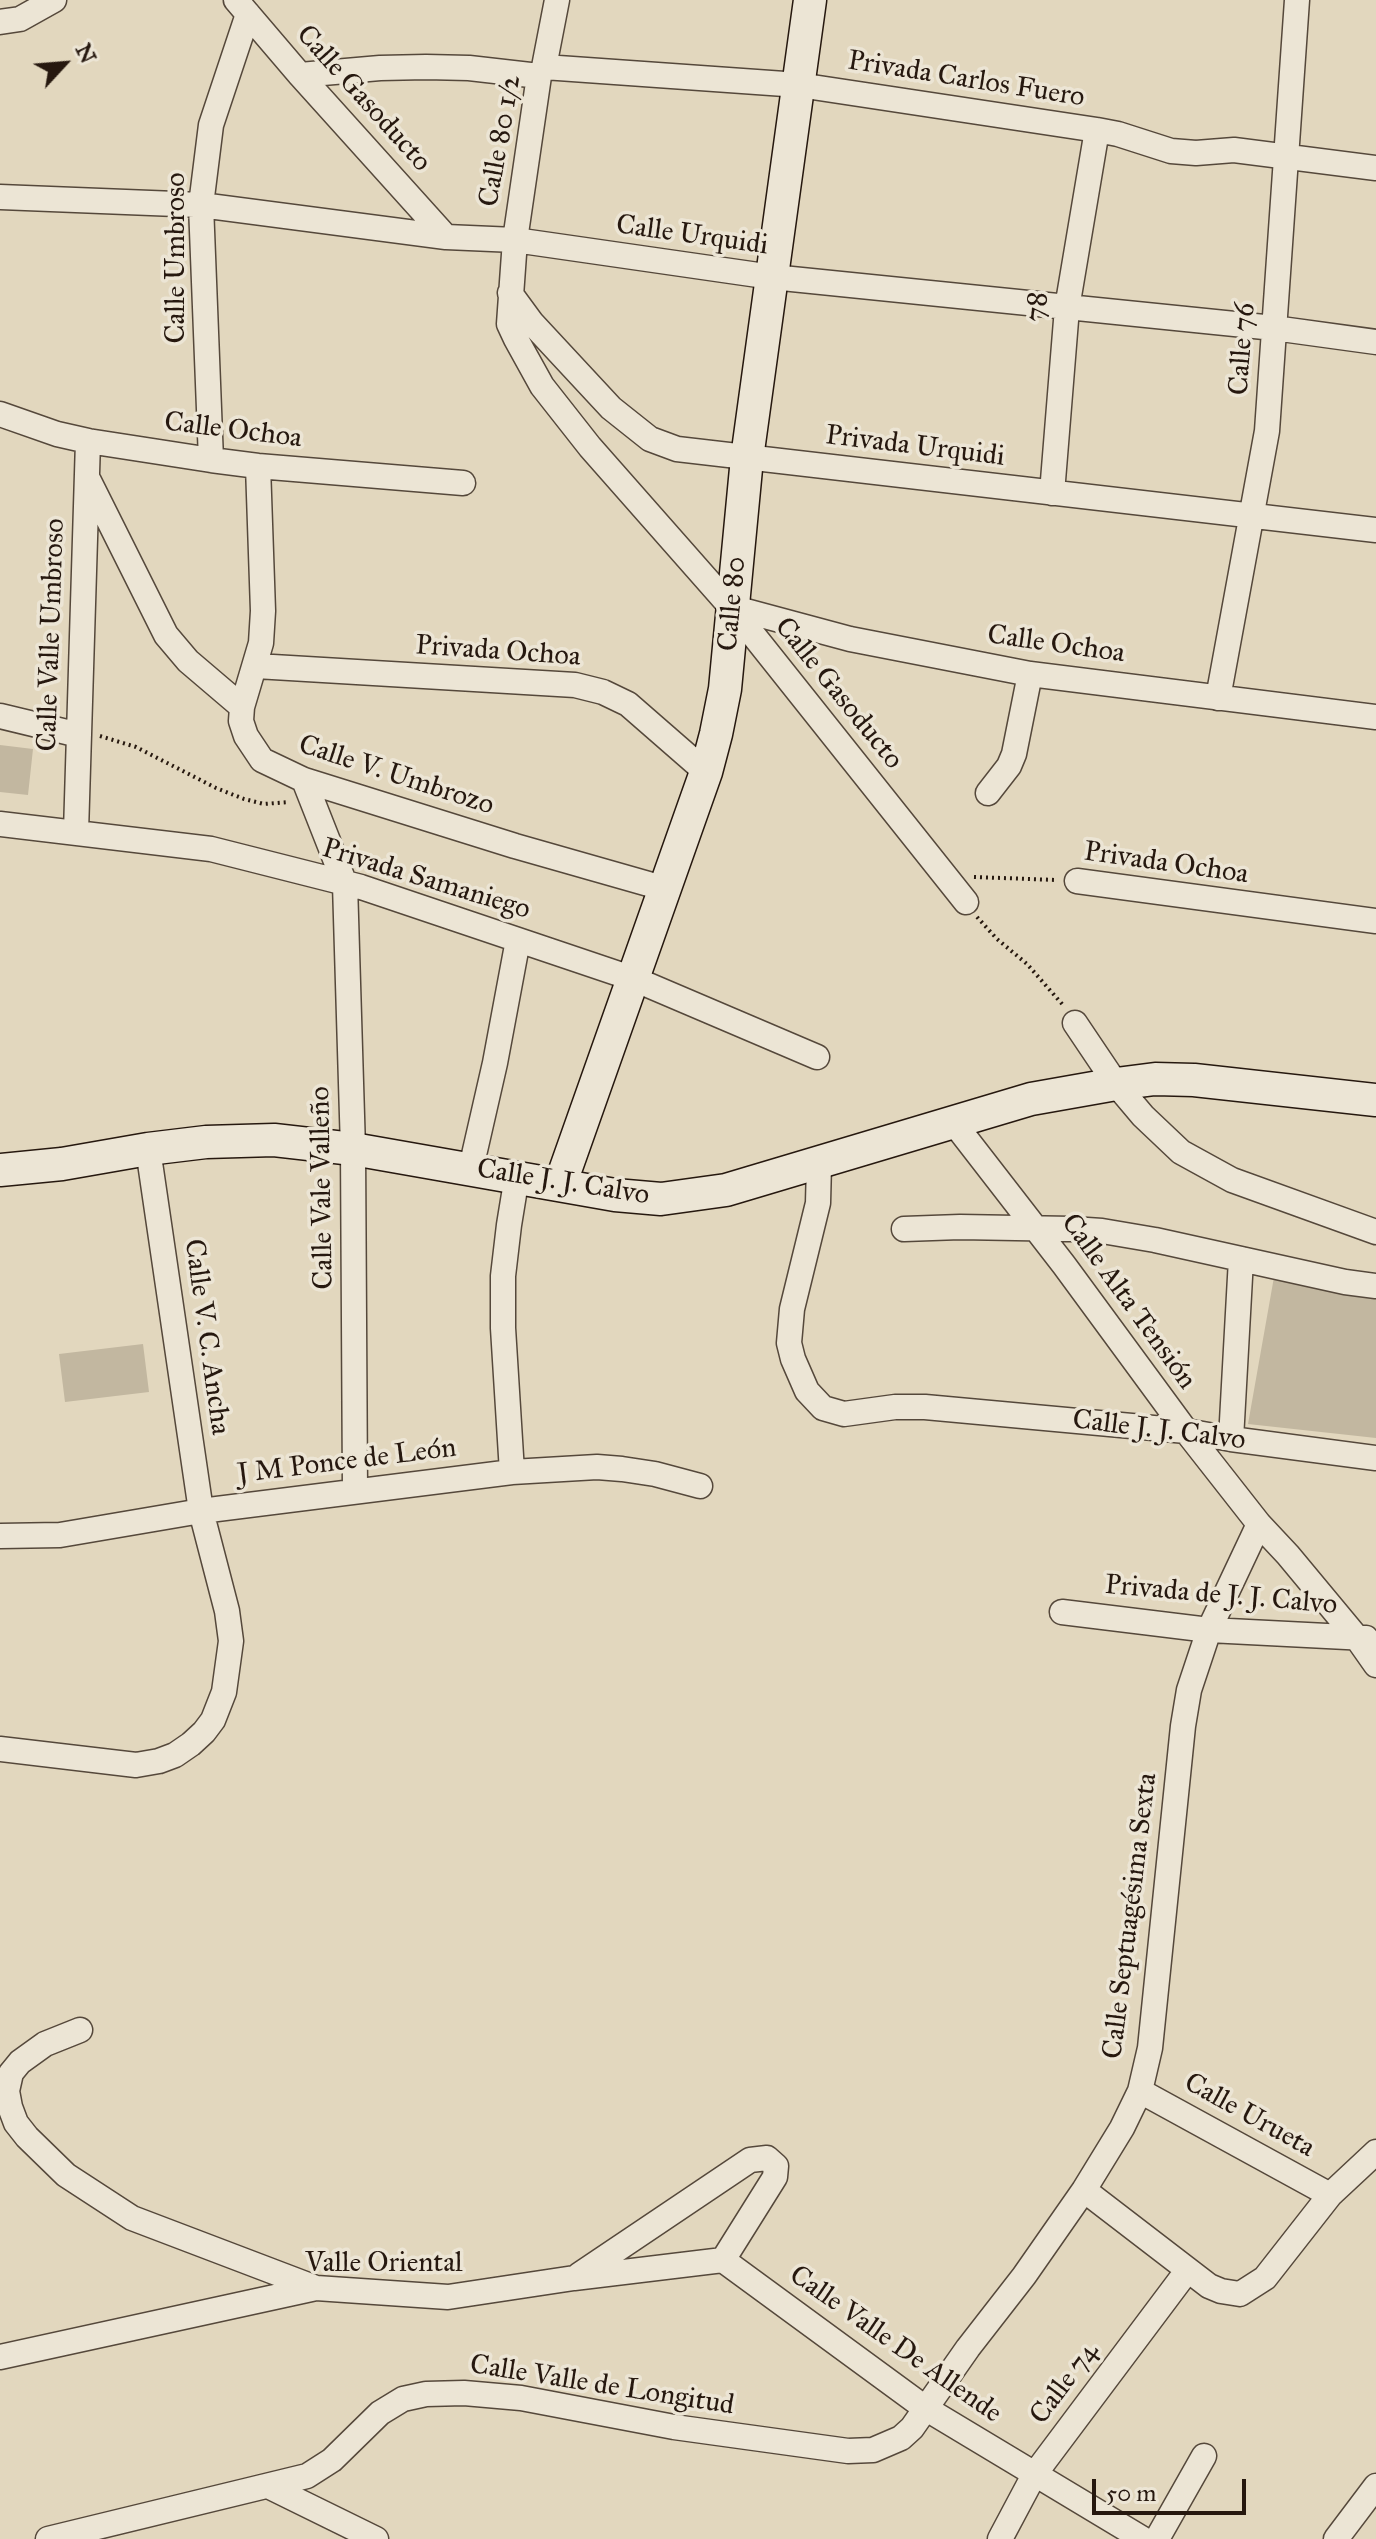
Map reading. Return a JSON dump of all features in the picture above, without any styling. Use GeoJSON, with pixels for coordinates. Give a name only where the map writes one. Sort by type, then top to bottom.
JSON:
{"type":"FeatureCollection","features":[{"type":"Feature","properties":{"kind":"street"},"geometry":{"type":"LineString","coordinates":[[0,22],[20,19],[54,0]]}},
{"type":"Feature","properties":{"kind":"street","name":"Calle 80 1/2"},"geometry":{"type":"LineString","coordinates":[[510,293],[541,71],[557,0]]}},
{"type":"Feature","properties":{"kind":"street","name":"Calle 80"},"geometry":{"type":"LineString","coordinates":[[560,1185],[706,772],[725,689],[747,458],[810,0]]}},
{"type":"Feature","properties":{"kind":"street","name":"Calle 76"},"geometry":{"type":"LineString","coordinates":[[1218,698],[1267,431],[1297,0]]}},
{"type":"Feature","properties":{"kind":"street","name":"Calle Gasoducto"},"geometry":{"type":"LineString","coordinates":[[242,7],[446,237]]}},
{"type":"Feature","properties":{"kind":"street","name":"Calle Umbroso"},"geometry":{"type":"LineString","coordinates":[[211,460],[201,205],[211,125],[242,7]]}},
{"type":"Feature","properties":{"kind":"street","name":"Privada Carlos Fuero"},"geometry":{"type":"LineString","coordinates":[[300,75],[426,67],[799,85],[1097,130],[1171,151],[1234,150],[1376,168]]}},
{"type":"Feature","properties":{"kind":"street","name":"78"},"geometry":{"type":"LineString","coordinates":[[1052,493],[1067,308],[1097,130]]}},
{"type":"Feature","properties":{"kind":"street","name":"Calle Urquidi"},"geometry":{"type":"LineString","coordinates":[[0,197],[201,205],[446,237],[515,240],[772,277],[1274,328],[1376,342]]}},
{"type":"Feature","properties":{"kind":"street","name":"Calle Gasoducto"},"geometry":{"type":"LineString","coordinates":[[510,293],[509,324],[542,386],[619,483],[731,607],[966,902]]}},
{"type":"Feature","properties":{"kind":"street","name":"Privada Urquidi"},"geometry":{"type":"LineString","coordinates":[[510,293],[611,408],[650,439],[677,449],[1376,530]]}},
{"type":"Feature","properties":{"kind":"street","name":"Calle Ochoa"},"geometry":{"type":"LineString","coordinates":[[0,414],[57,434],[88,441],[211,460],[463,483]]}},
{"type":"Feature","properties":{"kind":"street","name":"Calle Valle Umbroso"},"geometry":{"type":"LineString","coordinates":[[76,832],[88,441]]}},
{"type":"Feature","properties":{"kind":"street"},"geometry":{"type":"LineString","coordinates":[[88,478],[166,635],[188,661],[242,707],[261,643],[263,611],[258,466]]}},
{"type":"Feature","properties":{"kind":"street","name":"Calle Ochoa"},"geometry":{"type":"LineString","coordinates":[[731,607],[850,639],[1030,674],[1376,717]]}},
{"type":"Feature","properties":{"kind":"street","name":"Privada Ochoa"},"geometry":{"type":"LineString","coordinates":[[256,666],[575,685],[603,692],[628,704],[706,772]]}},
{"type":"Feature","properties":{"kind":"street"},"geometry":{"type":"LineString","coordinates":[[988,793],[1009,766],[1014,754],[1030,674]]}},
{"type":"Feature","properties":{"kind":"street","name":"Calle V. Umbrozo"},"geometry":{"type":"LineString","coordinates":[[242,707],[241,721],[253,749],[262,760],[307,788],[666,889]]}},
{"type":"Feature","properties":{"kind":"street"},"geometry":{"type":"LineString","coordinates":[[0,716],[79,735]]}},
{"type":"Feature","properties":{"kind":"street","name":"Calle Vale Valleño"},"geometry":{"type":"LineString","coordinates":[[307,788],[345,884],[353,1149],[355,1491]]}},
{"type":"Feature","properties":{"kind":"street","name":"Privada Samaniego"},"geometry":{"type":"LineString","coordinates":[[0,824],[211,849],[345,884],[634,979],[817,1057]]}},
{"type":"Feature","properties":{"kind":"street","name":"Privada Ochoa"},"geometry":{"type":"LineString","coordinates":[[1077,881],[1376,921]]}},
{"type":"Feature","properties":{"kind":"street"},"geometry":{"type":"LineString","coordinates":[[471,1168],[518,940]]}},
{"type":"Feature","properties":{"kind":"street"},"geometry":{"type":"LineString","coordinates":[[1075,1023],[1116,1084],[1164,1138],[1204,1167],[1292,1203],[1376,1232]]}},
{"type":"Feature","properties":{"kind":"street","name":"Calle J. J. Calvo"},"geometry":{"type":"LineString","coordinates":[[0,1170],[62,1164],[148,1149],[240,1140],[274,1140],[353,1149],[615,1195],[661,1199],[726,1190],[1031,1099],[1116,1084],[1185,1079],[1376,1100]]}},
{"type":"Feature","properties":{"kind":"street","name":"Calle Alta Tensión"},"geometry":{"type":"LineString","coordinates":[[954,1123],[1037,1228],[1186,1431],[1259,1524],[1366,1638],[1376,1665]]}},
{"type":"Feature","properties":{"kind":"street","name":"Calle V. C. Ancha"},"geometry":{"type":"LineString","coordinates":[[0,1749],[147,1764],[175,1755],[191,1744],[213,1720],[224,1692],[231,1641],[227,1611],[201,1511],[148,1149]]}},
{"type":"Feature","properties":{"kind":"street","name":"Calle J. J. Calvo"},"geometry":{"type":"LineString","coordinates":[[819,1164],[818,1203],[790,1325],[789,1343],[807,1391],[823,1408],[844,1414],[895,1407],[925,1407],[1186,1431],[1376,1458]]}},
{"type":"Feature","properties":{"kind":"street"},"geometry":{"type":"LineString","coordinates":[[512,1472],[503,1276],[517,1176]]}},
{"type":"Feature","properties":{"kind":"street"},"geometry":{"type":"LineString","coordinates":[[904,1229],[960,1227],[1102,1231],[1376,1286]]}},
{"type":"Feature","properties":{"kind":"street"},"geometry":{"type":"LineString","coordinates":[[1231,1439],[1241,1259]]}},
{"type":"Feature","properties":{"kind":"street","name":"J M Ponce de León"},"geometry":{"type":"LineString","coordinates":[[0,1536],[60,1535],[201,1511],[512,1472],[597,1467],[655,1474],[700,1486]]}},
{"type":"Feature","properties":{"kind":"street","name":"Calle Septuagésima Sexta"},"geometry":{"type":"LineString","coordinates":[[925,2408],[1084,2190],[1122,2128],[1140,2091],[1150,2048],[1183,1726],[1193,1676],[1209,1630],[1259,1524]]}},
{"type":"Feature","properties":{"kind":"street","name":"Privada de J. J. Calvo"},"geometry":{"type":"LineString","coordinates":[[1062,1612],[1209,1630],[1366,1638]]}},
{"type":"Feature","properties":{"kind":"street"},"geometry":{"type":"LineString","coordinates":[[80,2030],[45,2044],[20,2062],[11,2073],[7,2091],[10,2107],[16,2123],[27,2137],[66,2175],[132,2218],[316,2288]]}},
{"type":"Feature","properties":{"kind":"street","name":"Calle Urueta"},"geometry":{"type":"LineString","coordinates":[[1140,2091],[1330,2195]]}},
{"type":"Feature","properties":{"kind":"street"},"geometry":{"type":"LineString","coordinates":[[1084,2190],[1187,2271],[1221,2291],[1240,2294],[1265,2278],[1330,2195],[1376,2152]]}},
{"type":"Feature","properties":{"kind":"street"},"geometry":{"type":"LineString","coordinates":[[574,2278],[750,2160],[767,2158],[776,2166],[775,2177],[723,2260]]}},
{"type":"Feature","properties":{"kind":"street","name":"Valle Oriental"},"geometry":{"type":"LineString","coordinates":[[0,2357],[316,2288],[448,2297],[723,2260]]}},
{"type":"Feature","properties":{"kind":"street","name":"Calle Valle De Allende"},"geometry":{"type":"LineString","coordinates":[[723,2260],[925,2408],[1034,2475]]}},
{"type":"Feature","properties":{"kind":"street","name":"Calle 74"},"geometry":{"type":"LineString","coordinates":[[1000,2539],[1034,2475],[1187,2271]]}},
{"type":"Feature","properties":{"kind":"street","name":"Calle Valle de Longitud"},"geometry":{"type":"LineString","coordinates":[[48,2539],[296,2480],[320,2469],[380,2413],[403,2399],[426,2394],[464,2393],[521,2398],[674,2427],[848,2451],[873,2450],[901,2438],[925,2408]]}},
{"type":"Feature","properties":{"kind":"street"},"geometry":{"type":"LineString","coordinates":[[1157,2539],[1204,2456]]}},
{"type":"Feature","properties":{"kind":"street"},"geometry":{"type":"LineString","coordinates":[[1034,2475],[1143,2539]]}},
{"type":"Feature","properties":{"kind":"street"},"geometry":{"type":"LineString","coordinates":[[268,2486],[376,2539]]}},
{"type":"Feature","properties":{"kind":"street"},"geometry":{"type":"LineString","coordinates":[[1336,2539],[1376,2486]]}},
{"type":"Feature","properties":{"kind":"path"},"geometry":{"type":"LineString","coordinates":[[79,735],[104,736],[122,741],[216,788],[264,804],[281,803],[307,788]]}},
{"type":"Feature","properties":{"kind":"path","name":"Privada Ochoa"},"geometry":{"type":"LineString","coordinates":[[948,876],[1077,881]]}},
{"type":"Feature","properties":{"kind":"path"},"geometry":{"type":"LineString","coordinates":[[966,902],[987,929],[1040,977],[1075,1023]]}},
{"type":"Feature","properties":{"kind":"shaded area"},"geometry":{"type":"Polygon","coordinates":[[[0,745],[33,749],[28,795],[0,792],[0,745]]]}},
{"type":"Feature","properties":{"kind":"shaded area"},"geometry":{"type":"Polygon","coordinates":[[[1274,1277],[1376,1292],[1376,1438],[1248,1424],[1274,1277]]]}},
{"type":"Feature","properties":{"kind":"shaded area"},"geometry":{"type":"Polygon","coordinates":[[[143,1344],[149,1392],[65,1402],[59,1354],[143,1344]]]}}]}
